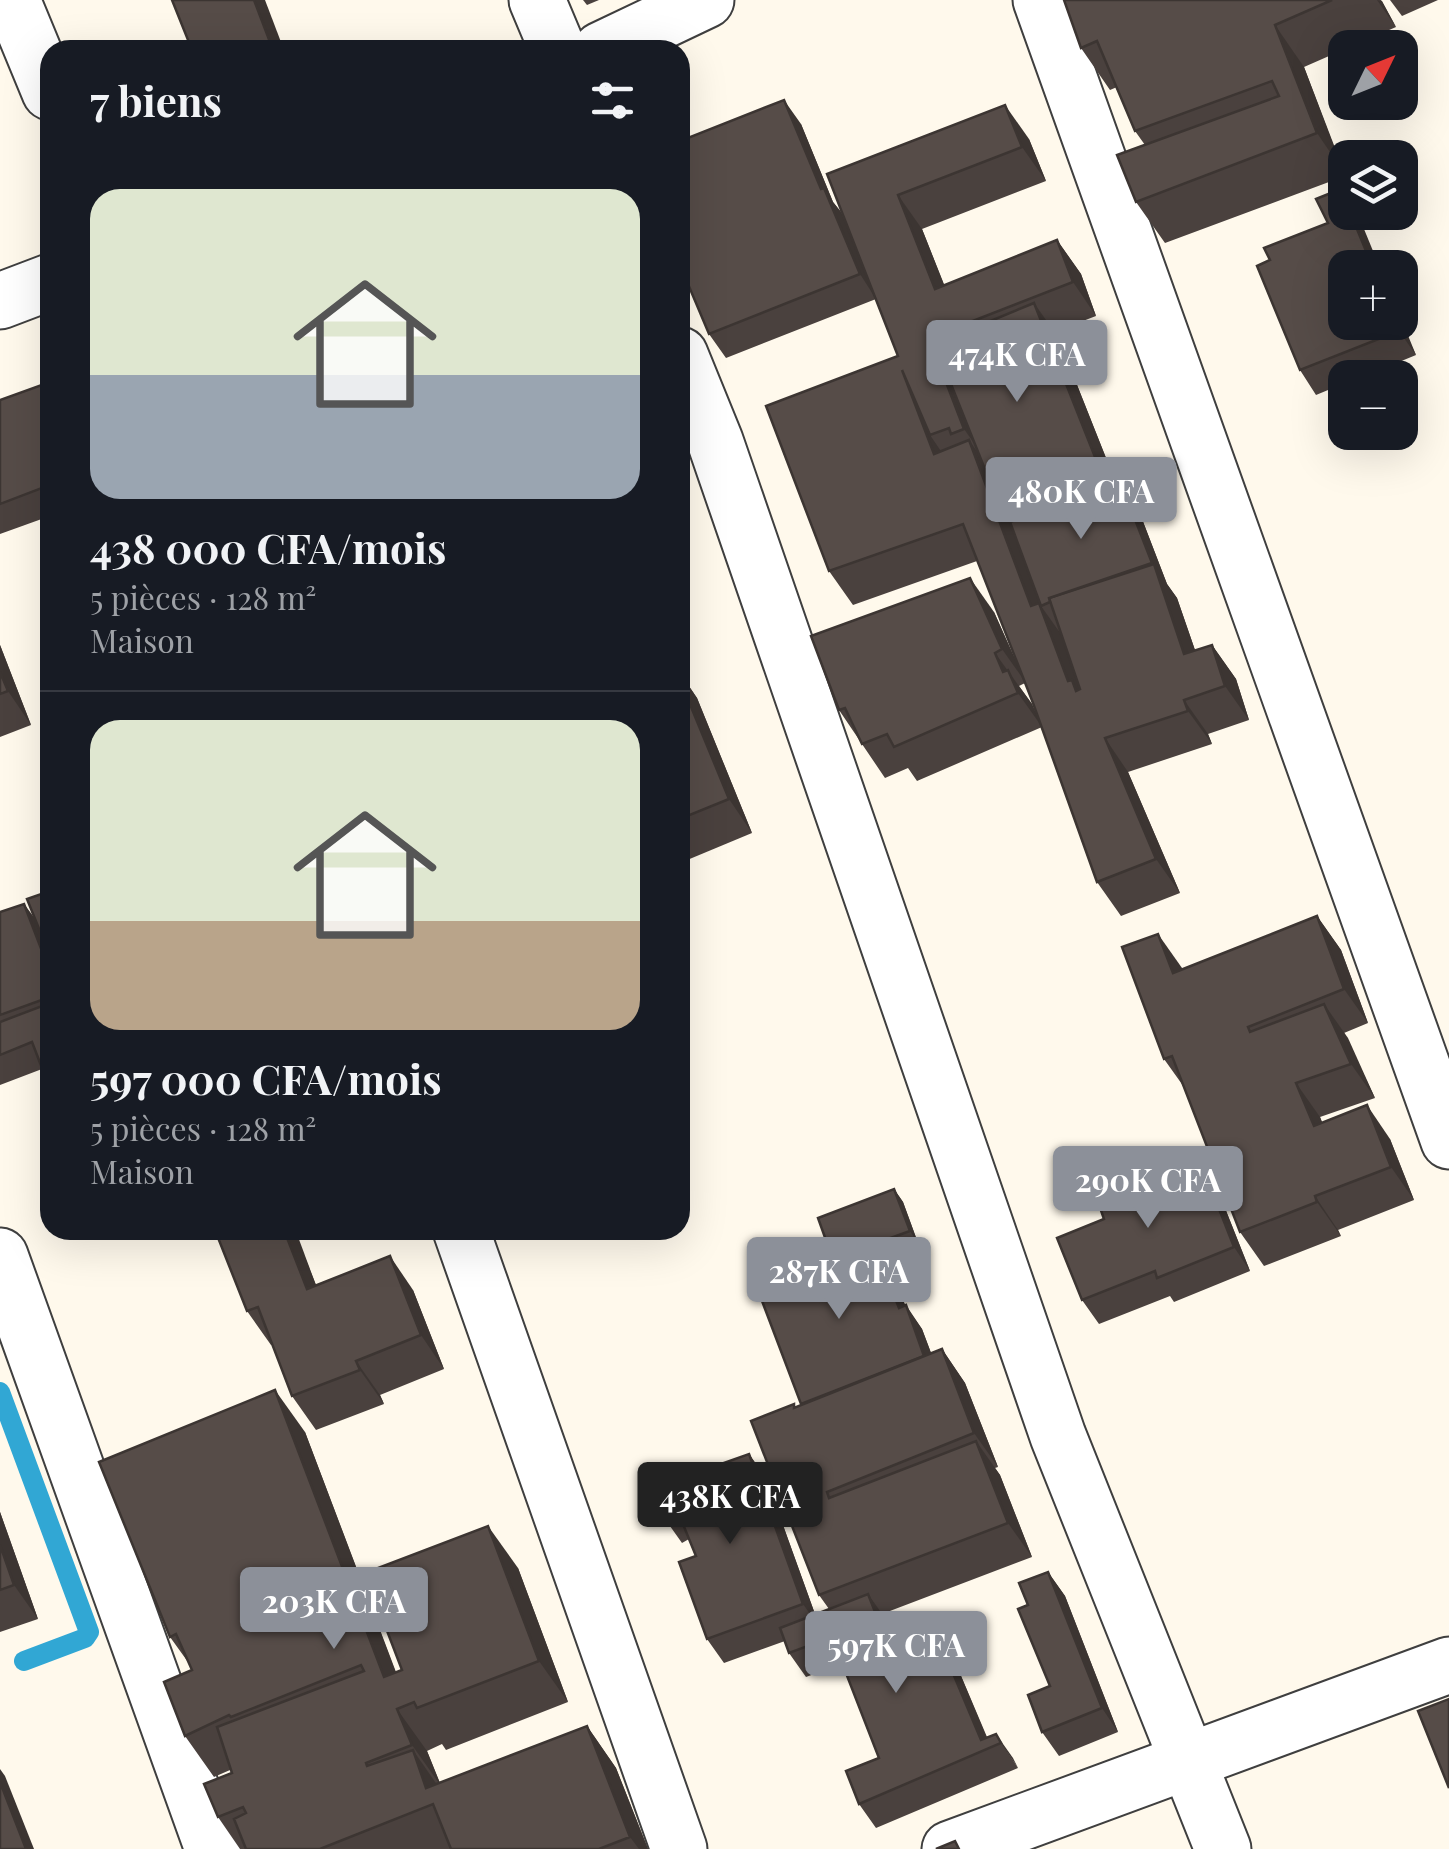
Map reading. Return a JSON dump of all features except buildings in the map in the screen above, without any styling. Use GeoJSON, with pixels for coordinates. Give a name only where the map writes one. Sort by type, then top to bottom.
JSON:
{"type":"FeatureCollection","features":[{"type":"Feature","properties":{"kind":"street"},"geometry":{"type":"LineString","coordinates":[[12,0],[40,68]]}},
{"type":"Feature","properties":{"kind":"street"},"geometry":{"type":"LineString","coordinates":[[538,0],[554,40]]}},
{"type":"Feature","properties":{"kind":"street"},"geometry":{"type":"LineString","coordinates":[[622,40],[706,0]]}},
{"type":"Feature","properties":{"kind":"street"},"geometry":{"type":"LineString","coordinates":[[1041,0],[1449,1141]]}},
{"type":"Feature","properties":{"kind":"street"},"geometry":{"type":"LineString","coordinates":[[0,301],[40,286]]}},
{"type":"Feature","properties":{"kind":"street"},"geometry":{"type":"LineString","coordinates":[[690,379],[715,441],[1058,1436],[1223,1849]]}},
{"type":"Feature","properties":{"kind":"street"},"geometry":{"type":"LineString","coordinates":[[465,1240],[680,1849]]}},
{"type":"Feature","properties":{"kind":"street"},"geometry":{"type":"LineString","coordinates":[[0,1256],[213,1849]]}},
{"type":"Feature","properties":{"kind":"street"},"geometry":{"type":"LineString","coordinates":[[950,1849],[1449,1665]]}},
{"type":"Feature","properties":{"kind":"waterway"},"geometry":{"type":"LineString","coordinates":[[0,1392],[89,1632],[85,1638],[24,1661]]}}]}
